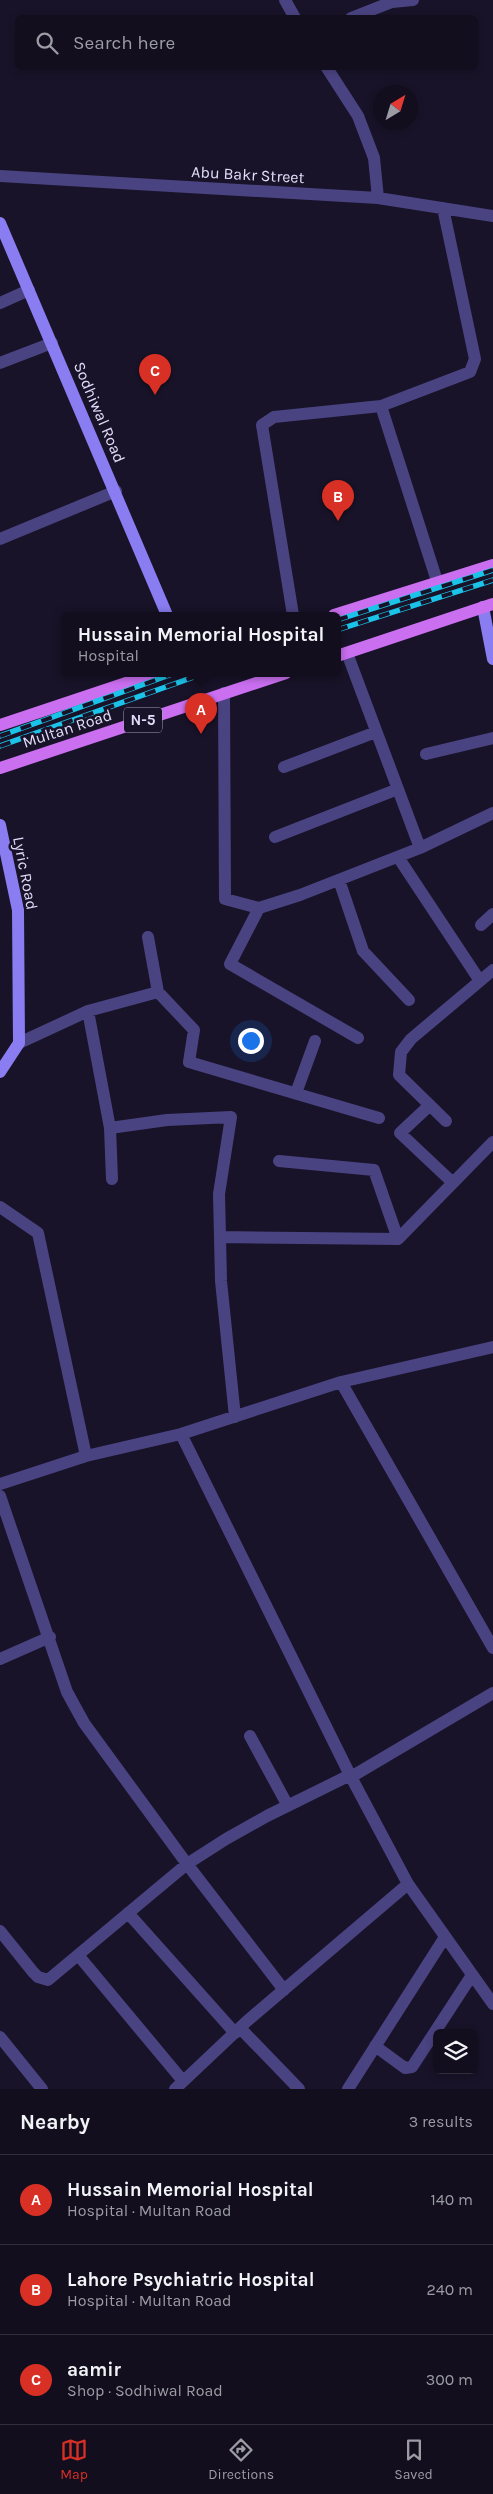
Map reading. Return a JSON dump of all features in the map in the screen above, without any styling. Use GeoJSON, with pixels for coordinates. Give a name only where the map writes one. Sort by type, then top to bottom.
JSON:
{"type":"FeatureCollection","features":[{"type":"Feature","properties":{"kind":"main road"},"geometry":{"type":"LineString","coordinates":[[341,613],[493,565]]}},
{"type":"Feature","properties":{"kind":"main road"},"geometry":{"type":"LineString","coordinates":[[342,654],[488,606]]}},
{"type":"Feature","properties":{"kind":"main road","name":"Multan Road"},"geometry":{"type":"LineString","coordinates":[[0,724],[143,677]]}},
{"type":"Feature","properties":{"kind":"main road","name":"Multan Road"},"geometry":{"type":"LineString","coordinates":[[0,768],[274,677]]}},
{"type":"Feature","properties":{"kind":"street"},"geometry":{"type":"LineString","coordinates":[[285,0],[293,15]]}},
{"type":"Feature","properties":{"kind":"street"},"geometry":{"type":"LineString","coordinates":[[359,15],[392,2],[413,0]]}},
{"type":"Feature","properties":{"kind":"street"},"geometry":{"type":"LineString","coordinates":[[329,70],[358,116],[374,158],[378,198]]}},
{"type":"Feature","properties":{"kind":"street","name":"Abu Bakr Street"},"geometry":{"type":"LineString","coordinates":[[0,176],[378,198],[493,216]]}},
{"type":"Feature","properties":{"kind":"street"},"geometry":{"type":"LineString","coordinates":[[293,612],[262,425],[274,417],[381,406],[470,372],[476,359],[443,208]]}},
{"type":"Feature","properties":{"kind":"street","name":"Sodhiwal Road"},"geometry":{"type":"LineString","coordinates":[[0,223],[116,491],[166,612]]}},
{"type":"Feature","properties":{"kind":"street"},"geometry":{"type":"LineString","coordinates":[[0,303],[29,290]]}},
{"type":"Feature","properties":{"kind":"street"},"geometry":{"type":"LineString","coordinates":[[0,363],[52,343]]}},
{"type":"Feature","properties":{"kind":"street"},"geometry":{"type":"LineString","coordinates":[[381,406],[437,581]]}},
{"type":"Feature","properties":{"kind":"street"},"geometry":{"type":"LineString","coordinates":[[0,539],[116,491]]}},
{"type":"Feature","properties":{"kind":"street"},"geometry":{"type":"LineString","coordinates":[[488,606],[493,659]]}},
{"type":"Feature","properties":{"kind":"street"},"geometry":{"type":"LineString","coordinates":[[342,654],[376,732],[420,848]]}},
{"type":"Feature","properties":{"kind":"street"},"geometry":{"type":"LineString","coordinates":[[224,693],[225,899],[259,908],[398,857],[493,813]]}},
{"type":"Feature","properties":{"kind":"street"},"geometry":{"type":"LineString","coordinates":[[284,767],[376,732]]}},
{"type":"Feature","properties":{"kind":"street"},"geometry":{"type":"LineString","coordinates":[[426,754],[493,738]]}},
{"type":"Feature","properties":{"kind":"street"},"geometry":{"type":"LineString","coordinates":[[275,837],[398,789]]}},
{"type":"Feature","properties":{"kind":"street","name":"Lyric Road"},"geometry":{"type":"LineString","coordinates":[[0,825],[18,910],[19,1043]]}},
{"type":"Feature","properties":{"kind":"street"},"geometry":{"type":"LineString","coordinates":[[398,857],[480,981]]}},
{"type":"Feature","properties":{"kind":"street"},"geometry":{"type":"LineString","coordinates":[[339,880],[363,951],[409,1000]]}},
{"type":"Feature","properties":{"kind":"street"},"geometry":{"type":"LineString","coordinates":[[259,908],[230,964],[358,1038]]}},
{"type":"Feature","properties":{"kind":"street"},"geometry":{"type":"LineString","coordinates":[[481,925],[493,914]]}},
{"type":"Feature","properties":{"kind":"street"},"geometry":{"type":"LineString","coordinates":[[148,937],[158,992],[194,1030],[189,1062],[378,1118]]}},
{"type":"Feature","properties":{"kind":"street"},"geometry":{"type":"LineString","coordinates":[[446,1121],[399,1075],[401,1052],[411,1039],[493,970]]}},
{"type":"Feature","properties":{"kind":"street"},"geometry":{"type":"LineString","coordinates":[[0,1072],[19,1043],[88,1011],[158,992]]}},
{"type":"Feature","properties":{"kind":"street"},"geometry":{"type":"LineString","coordinates":[[88,1011],[110,1128],[112,1179]]}},
{"type":"Feature","properties":{"kind":"street"},"geometry":{"type":"LineString","coordinates":[[296,1094],[315,1041]]}},
{"type":"Feature","properties":{"kind":"street"},"geometry":{"type":"LineString","coordinates":[[430,1105],[400,1133],[452,1182]]}},
{"type":"Feature","properties":{"kind":"street"},"geometry":{"type":"LineString","coordinates":[[110,1128],[167,1120],[231,1117],[219,1194],[221,1281],[235,1417]]}},
{"type":"Feature","properties":{"kind":"street"},"geometry":{"type":"LineString","coordinates":[[220,1237],[398,1239],[493,1142]]}},
{"type":"Feature","properties":{"kind":"street"},"geometry":{"type":"LineString","coordinates":[[279,1161],[374,1170],[398,1239]]}},
{"type":"Feature","properties":{"kind":"street"},"geometry":{"type":"LineString","coordinates":[[0,1207],[38,1233],[86,1456]]}},
{"type":"Feature","properties":{"kind":"street"},"geometry":{"type":"LineString","coordinates":[[0,1484],[86,1456],[181,1434],[341,1382],[493,1347]]}},
{"type":"Feature","properties":{"kind":"street"},"geometry":{"type":"LineString","coordinates":[[341,1382],[493,1648]]}},
{"type":"Feature","properties":{"kind":"street"},"geometry":{"type":"LineString","coordinates":[[181,1434],[350,1776],[408,1884],[493,2004]]}},
{"type":"Feature","properties":{"kind":"street"},"geometry":{"type":"LineString","coordinates":[[0,1496],[50,1637],[67,1692],[84,1723],[284,1990]]}},
{"type":"Feature","properties":{"kind":"street"},"geometry":{"type":"LineString","coordinates":[[0,1658],[50,1637]]}},
{"type":"Feature","properties":{"kind":"street"},"geometry":{"type":"LineString","coordinates":[[0,1931],[38,1977],[48,1980],[188,1864],[226,1839],[350,1776],[493,1693]]}},
{"type":"Feature","properties":{"kind":"street"},"geometry":{"type":"LineString","coordinates":[[250,1736],[288,1806]]}},
{"type":"Feature","properties":{"kind":"street"},"geometry":{"type":"LineString","coordinates":[[78,1955],[179,2085],[238,2030],[408,1884]]}},
{"type":"Feature","properties":{"kind":"street"},"geometry":{"type":"LineString","coordinates":[[128,1913],[238,2030],[299,2089]]}},
{"type":"Feature","properties":{"kind":"street"},"geometry":{"type":"LineString","coordinates":[[348,2089],[445,1937]]}},
{"type":"Feature","properties":{"kind":"street"},"geometry":{"type":"LineString","coordinates":[[375,2046],[405,2068],[412,2067],[472,1975]]}},
{"type":"Feature","properties":{"kind":"street"},"geometry":{"type":"LineString","coordinates":[[0,2037],[42,2089]]}},
{"type":"Feature","properties":{"kind":"railway"},"geometry":{"type":"LineString","coordinates":[[341,619],[493,570]]}},
{"type":"Feature","properties":{"kind":"railway"},"geometry":{"type":"LineString","coordinates":[[341,629],[493,580]]}},
{"type":"Feature","properties":{"kind":"railway"},"geometry":{"type":"LineString","coordinates":[[0,736],[164,677]]}},
{"type":"Feature","properties":{"kind":"railway"},"geometry":{"type":"LineString","coordinates":[[0,746],[194,677]]}},
{"type":"Feature","properties":{"kind":"place","name":"aamir"},"geometry":{"type":"Point","coordinates":[155,395]}},
{"type":"Feature","properties":{"kind":"place","name":"Lahore Psychiatric Hospital"},"geometry":{"type":"Point","coordinates":[338,521]}},
{"type":"Feature","properties":{"kind":"place","name":"Hussain Memorial Hospital"},"geometry":{"type":"Point","coordinates":[201,734]}}]}
